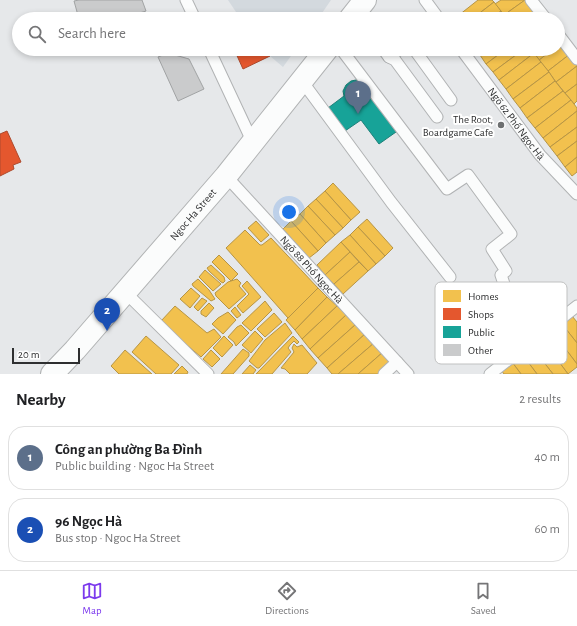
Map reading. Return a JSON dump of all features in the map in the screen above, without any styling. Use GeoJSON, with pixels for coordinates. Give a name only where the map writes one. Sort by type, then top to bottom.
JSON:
{"type":"FeatureCollection","features":[{"type":"Feature","properties":{"kind":"street","name":"Ngoc Ha Street"},"geometry":{"type":"LineString","coordinates":[[52,374],[75,350],[226,176],[322,56]]}},
{"type":"Feature","properties":{"kind":"lane"},"geometry":{"type":"LineString","coordinates":[[186,0],[192,12]]}},
{"type":"Feature","properties":{"kind":"lane"},"geometry":{"type":"LineString","coordinates":[[425,0],[434,12]]}},
{"type":"Feature","properties":{"kind":"lane"},"geometry":{"type":"LineString","coordinates":[[531,0],[540,12]]}},
{"type":"Feature","properties":{"kind":"lane"},"geometry":{"type":"LineString","coordinates":[[565,43],[577,59]]}},
{"type":"Feature","properties":{"kind":"lane"},"geometry":{"type":"LineString","coordinates":[[212,56],[253,142]]}},
{"type":"Feature","properties":{"kind":"lane"},"geometry":{"type":"LineString","coordinates":[[345,56],[447,189],[468,175],[511,234],[492,249],[506,271],[501,275],[503,282]]}},
{"type":"Feature","properties":{"kind":"lane"},"geometry":{"type":"LineString","coordinates":[[390,56],[395,60],[437,118]]}},
{"type":"Feature","properties":{"kind":"lane"},"geometry":{"type":"LineString","coordinates":[[419,56],[451,100]]}},
{"type":"Feature","properties":{"kind":"lane","name":"Ngõ 62 Phố Ngọc Hà"},"geometry":{"type":"LineString","coordinates":[[466,56],[540,155],[577,194]]}},
{"type":"Feature","properties":{"kind":"lane"},"geometry":{"type":"LineString","coordinates":[[302,81],[391,202],[450,277]]}},
{"type":"Feature","properties":{"kind":"lane","name":"Ngõ 88 Phố Ngọc Hà"},"geometry":{"type":"LineString","coordinates":[[226,176],[397,362]]}},
{"type":"Feature","properties":{"kind":"lane"},"geometry":{"type":"LineString","coordinates":[[125,292],[208,374]]}},
{"type":"Feature","properties":{"kind":"lane"},"geometry":{"type":"LineString","coordinates":[[567,314],[577,306]]}},
{"type":"Feature","properties":{"kind":"lane"},"geometry":{"type":"LineString","coordinates":[[384,374],[397,362],[408,374]]}},
{"type":"Feature","properties":{"kind":"lane"},"geometry":{"type":"LineString","coordinates":[[490,374],[503,364]]}},
{"type":"Feature","properties":{"kind":"shaded area"},"geometry":{"type":"Polygon","coordinates":[[[228,0],[331,0],[323,12],[236,12],[228,0]]]}},
{"type":"Feature","properties":{"kind":"shaded area"},"geometry":{"type":"Polygon","coordinates":[[[270,56],[291,56],[283,67],[270,56]]]}},
{"type":"Feature","properties":{"kind":"building: Homes"},"geometry":{"type":"Polygon","coordinates":[[[478,0],[492,0],[494,2],[481,12],[463,12],[478,0]]]}},
{"type":"Feature","properties":{"kind":"building: Homes"},"geometry":{"type":"Polygon","coordinates":[[[501,0],[525,0],[508,12],[502,12],[495,4],[501,0]]]}},
{"type":"Feature","properties":{"kind":"building: Homes"},"geometry":{"type":"Polygon","coordinates":[[[525,0],[528,0],[536,9],[532,12],[508,12],[525,0]]]}},
{"type":"Feature","properties":{"kind":"building: Homes"},"geometry":{"type":"Polygon","coordinates":[[[494,2],[501,11],[500,12],[481,12],[494,2]]]}},
{"type":"Feature","properties":{"kind":"building: Homes"},"geometry":{"type":"Polygon","coordinates":[[[565,47],[570,54],[548,71],[539,60],[544,56],[565,56],[565,47]]]}},
{"type":"Feature","properties":{"kind":"building: Homes"},"geometry":{"type":"Polygon","coordinates":[[[570,54],[577,63],[577,66],[556,82],[548,71],[570,54]]]}},
{"type":"Feature","properties":{"kind":"building: Homes"},"geometry":{"type":"Polygon","coordinates":[[[481,56],[497,56],[486,64],[481,56]]]}},
{"type":"Feature","properties":{"kind":"building: Homes"},"geometry":{"type":"Polygon","coordinates":[[[497,56],[515,56],[493,72],[486,64],[497,56]]]}},
{"type":"Feature","properties":{"kind":"building: Homes"},"geometry":{"type":"Polygon","coordinates":[[[515,56],[530,56],[499,80],[493,72],[515,56]]]}},
{"type":"Feature","properties":{"kind":"building: Homes"},"geometry":{"type":"Polygon","coordinates":[[[530,56],[536,56],[541,62],[506,89],[499,80],[530,56]]]}},
{"type":"Feature","properties":{"kind":"building: Homes"},"geometry":{"type":"Polygon","coordinates":[[[536,56],[544,56],[539,60],[536,56]]]}},
{"type":"Feature","properties":{"kind":"building: Homes"},"geometry":{"type":"Polygon","coordinates":[[[541,62],[549,72],[513,99],[506,89],[541,62]]]}},
{"type":"Feature","properties":{"kind":"building: Homes"},"geometry":{"type":"Polygon","coordinates":[[[577,66],[577,84],[565,93],[556,82],[577,66]]]}},
{"type":"Feature","properties":{"kind":"building: Homes"},"geometry":{"type":"Polygon","coordinates":[[[549,72],[555,81],[520,108],[513,99],[549,72]]]}},
{"type":"Feature","properties":{"kind":"building: Homes"},"geometry":{"type":"Polygon","coordinates":[[[555,81],[563,91],[527,118],[520,108],[555,81]]]}},
{"type":"Feature","properties":{"kind":"building: Homes"},"geometry":{"type":"Polygon","coordinates":[[[577,84],[577,101],[574,104],[565,93],[577,84]]]}},
{"type":"Feature","properties":{"kind":"building: Homes"},"geometry":{"type":"Polygon","coordinates":[[[563,91],[571,100],[535,128],[527,118],[563,91]]]}},
{"type":"Feature","properties":{"kind":"building: Homes"},"geometry":{"type":"Polygon","coordinates":[[[571,100],[577,108],[577,111],[543,138],[535,128],[571,100]]]}},
{"type":"Feature","properties":{"kind":"building: Homes"},"geometry":{"type":"Polygon","coordinates":[[[577,111],[577,127],[550,147],[543,138],[577,111]]]}},
{"type":"Feature","properties":{"kind":"building: Homes"},"geometry":{"type":"Polygon","coordinates":[[[577,127],[577,141],[557,156],[550,147],[577,127]]]}},
{"type":"Feature","properties":{"kind":"building: Homes"},"geometry":{"type":"Polygon","coordinates":[[[577,141],[577,157],[565,167],[557,156],[577,141]]]}},
{"type":"Feature","properties":{"kind":"building: Homes"},"geometry":{"type":"Polygon","coordinates":[[[577,157],[577,172],[572,176],[565,167],[577,157]]]}},
{"type":"Feature","properties":{"kind":"building: Homes"},"geometry":{"type":"Polygon","coordinates":[[[333,183],[360,212],[351,220],[325,191],[333,183]]]}},
{"type":"Feature","properties":{"kind":"building: Homes"},"geometry":{"type":"Polygon","coordinates":[[[325,191],[351,220],[343,228],[316,199],[325,191]]]}},
{"type":"Feature","properties":{"kind":"building: Homes"},"geometry":{"type":"Polygon","coordinates":[[[316,199],[343,228],[335,235],[308,206],[316,199]]]}},
{"type":"Feature","properties":{"kind":"building: Homes"},"geometry":{"type":"Polygon","coordinates":[[[308,206],[335,235],[326,243],[300,214],[308,206]]]}},
{"type":"Feature","properties":{"kind":"building: Homes"},"geometry":{"type":"Polygon","coordinates":[[[300,214],[326,243],[318,251],[291,221],[300,214]]]}},
{"type":"Feature","properties":{"kind":"building: Homes"},"geometry":{"type":"Polygon","coordinates":[[[367,219],[393,248],[385,256],[358,227],[367,219]]]}},
{"type":"Feature","properties":{"kind":"building: Homes"},"geometry":{"type":"Polygon","coordinates":[[[256,221],[269,235],[261,242],[248,228],[256,221]]]}},
{"type":"Feature","properties":{"kind":"building: Homes"},"geometry":{"type":"Polygon","coordinates":[[[291,221],[318,251],[309,258],[283,229],[291,221]]]}},
{"type":"Feature","properties":{"kind":"building: Homes"},"geometry":{"type":"Polygon","coordinates":[[[358,227],[385,256],[376,264],[350,235],[358,227]]]}},
{"type":"Feature","properties":{"kind":"building: Homes"},"geometry":{"type":"Polygon","coordinates":[[[245,230],[260,245],[271,238],[318,288],[288,318],[226,248],[245,230]]]}},
{"type":"Feature","properties":{"kind":"building: Homes"},"geometry":{"type":"Polygon","coordinates":[[[350,235],[376,264],[368,271],[341,242],[350,235]]]}},
{"type":"Feature","properties":{"kind":"building: Homes"},"geometry":{"type":"Polygon","coordinates":[[[341,242],[350,252],[325,275],[317,265],[341,242]]]}},
{"type":"Feature","properties":{"kind":"building: Homes"},"geometry":{"type":"Polygon","coordinates":[[[350,252],[359,262],[334,284],[325,275],[350,252]]]}},
{"type":"Feature","properties":{"kind":"building: Homes"},"geometry":{"type":"Polygon","coordinates":[[[219,255],[238,274],[231,281],[212,262],[219,255]]]}},
{"type":"Feature","properties":{"kind":"building: Homes"},"geometry":{"type":"Polygon","coordinates":[[[359,262],[368,271],[343,294],[334,284],[359,262]]]}},
{"type":"Feature","properties":{"kind":"building: Homes"},"geometry":{"type":"Polygon","coordinates":[[[211,265],[224,277],[225,281],[223,283],[207,268],[211,265]]]}},
{"type":"Feature","properties":{"kind":"building: Homes"},"geometry":{"type":"Polygon","coordinates":[[[205,270],[221,284],[213,291],[199,277],[205,270]]]}},
{"type":"Feature","properties":{"kind":"building: Homes"},"geometry":{"type":"Polygon","coordinates":[[[198,279],[209,290],[215,299],[211,301],[193,286],[192,284],[198,279]]]}},
{"type":"Feature","properties":{"kind":"building: Homes"},"geometry":{"type":"Polygon","coordinates":[[[237,279],[241,283],[239,286],[246,294],[229,309],[216,296],[215,293],[228,282],[237,279]]]}},
{"type":"Feature","properties":{"kind":"building: Homes"},"geometry":{"type":"Polygon","coordinates":[[[247,281],[261,297],[243,313],[237,306],[249,294],[242,286],[247,281]]]}},
{"type":"Feature","properties":{"kind":"building: Homes"},"geometry":{"type":"Polygon","coordinates":[[[191,288],[200,296],[190,308],[180,299],[191,288]]]}},
{"type":"Feature","properties":{"kind":"building: Homes"},"geometry":{"type":"Polygon","coordinates":[[[318,288],[327,297],[295,330],[286,320],[318,288]]]}},
{"type":"Feature","properties":{"kind":"building: Homes"},"geometry":{"type":"Polygon","coordinates":[[[327,297],[337,306],[302,339],[295,330],[327,297]]]}},
{"type":"Feature","properties":{"kind":"building: Homes"},"geometry":{"type":"Polygon","coordinates":[[[202,298],[207,301],[198,311],[194,307],[202,298]]]}},
{"type":"Feature","properties":{"kind":"building: Homes"},"geometry":{"type":"Polygon","coordinates":[[[265,301],[272,310],[251,331],[242,323],[265,301]]]}},
{"type":"Feature","properties":{"kind":"building: Homes"},"geometry":{"type":"Polygon","coordinates":[[[209,303],[214,308],[206,317],[201,314],[201,311],[209,303]]]}},
{"type":"Feature","properties":{"kind":"building: Homes"},"geometry":{"type":"Polygon","coordinates":[[[175,306],[207,333],[214,329],[221,337],[201,357],[162,324],[161,321],[175,306]]]}},
{"type":"Feature","properties":{"kind":"building: Homes"},"geometry":{"type":"Polygon","coordinates":[[[337,306],[346,315],[310,349],[302,339],[337,306]]]}},
{"type":"Feature","properties":{"kind":"building: Homes"},"geometry":{"type":"Polygon","coordinates":[[[235,307],[241,315],[237,318],[231,311],[235,307]]]}},
{"type":"Feature","properties":{"kind":"building: Homes"},"geometry":{"type":"Polygon","coordinates":[[[228,312],[236,320],[223,334],[212,324],[228,312]]]}},
{"type":"Feature","properties":{"kind":"building: Homes"},"geometry":{"type":"Polygon","coordinates":[[[274,313],[282,322],[265,337],[257,329],[274,313]]]}},
{"type":"Feature","properties":{"kind":"building: Homes"},"geometry":{"type":"Polygon","coordinates":[[[346,315],[355,325],[318,358],[310,349],[346,315]]]}},
{"type":"Feature","properties":{"kind":"building: Homes"},"geometry":{"type":"Polygon","coordinates":[[[572,316],[577,322],[577,343],[567,330],[567,320],[572,316]]]}},
{"type":"Feature","properties":{"kind":"building: Homes"},"geometry":{"type":"Polygon","coordinates":[[[285,323],[292,333],[259,368],[257,368],[249,361],[265,340],[285,323]]]}},
{"type":"Feature","properties":{"kind":"building: Homes"},"geometry":{"type":"Polygon","coordinates":[[[241,325],[249,333],[236,346],[228,337],[237,327],[241,325]]]}},
{"type":"Feature","properties":{"kind":"building: Homes"},"geometry":{"type":"Polygon","coordinates":[[[355,325],[365,334],[327,368],[318,358],[355,325]]]}},
{"type":"Feature","properties":{"kind":"building: Homes"},"geometry":{"type":"Polygon","coordinates":[[[567,330],[577,343],[577,364],[567,351],[567,330]]]}},
{"type":"Feature","properties":{"kind":"building: Homes"},"geometry":{"type":"Polygon","coordinates":[[[255,331],[263,339],[251,353],[242,345],[255,331]]]}},
{"type":"Feature","properties":{"kind":"building: Homes"},"geometry":{"type":"Polygon","coordinates":[[[365,334],[374,343],[338,374],[332,374],[327,368],[365,334]]]}},
{"type":"Feature","properties":{"kind":"building: Homes"},"geometry":{"type":"Polygon","coordinates":[[[146,336],[179,365],[171,374],[156,374],[132,352],[146,336]]]}},
{"type":"Feature","properties":{"kind":"building: Homes"},"geometry":{"type":"Polygon","coordinates":[[[224,336],[233,345],[222,357],[213,348],[224,336]]]}},
{"type":"Feature","properties":{"kind":"building: Homes"},"geometry":{"type":"Polygon","coordinates":[[[293,336],[299,342],[297,344],[294,341],[290,345],[288,348],[291,352],[272,374],[256,374],[293,336]]]}},
{"type":"Feature","properties":{"kind":"building: Homes"},"geometry":{"type":"Polygon","coordinates":[[[374,343],[383,352],[358,374],[338,374],[374,343]]]}},
{"type":"Feature","properties":{"kind":"building: Homes"},"geometry":{"type":"Polygon","coordinates":[[[294,344],[297,347],[302,345],[317,363],[307,374],[290,374],[285,369],[281,368],[294,352],[292,348],[294,344]]]}},
{"type":"Feature","properties":{"kind":"building: Homes"},"geometry":{"type":"Polygon","coordinates":[[[243,349],[249,353],[249,356],[233,374],[221,374],[243,349]]]}},
{"type":"Feature","properties":{"kind":"building: Homes"},"geometry":{"type":"Polygon","coordinates":[[[125,350],[152,374],[119,374],[111,366],[125,350]]]}},
{"type":"Feature","properties":{"kind":"building: Homes"},"geometry":{"type":"Polygon","coordinates":[[[211,350],[220,359],[212,367],[203,359],[211,350]]]}},
{"type":"Feature","properties":{"kind":"building: Homes"},"geometry":{"type":"Polygon","coordinates":[[[567,351],[577,364],[577,367],[568,374],[561,364],[567,364],[567,351]]]}},
{"type":"Feature","properties":{"kind":"building: Homes"},"geometry":{"type":"Polygon","coordinates":[[[383,352],[392,361],[378,374],[358,374],[383,352]]]}},
{"type":"Feature","properties":{"kind":"building: Homes"},"geometry":{"type":"Polygon","coordinates":[[[509,364],[514,364],[521,374],[504,374],[501,370],[509,364]]]}},
{"type":"Feature","properties":{"kind":"building: Homes"},"geometry":{"type":"Polygon","coordinates":[[[514,364],[530,364],[537,374],[521,374],[514,364]]]}},
{"type":"Feature","properties":{"kind":"building: Homes"},"geometry":{"type":"Polygon","coordinates":[[[530,364],[545,364],[553,374],[537,374],[530,364]]]}},
{"type":"Feature","properties":{"kind":"building: Homes"},"geometry":{"type":"Polygon","coordinates":[[[545,364],[561,364],[568,374],[553,374],[545,364]]]}},
{"type":"Feature","properties":{"kind":"building: Homes"},"geometry":{"type":"Polygon","coordinates":[[[250,365],[256,370],[253,374],[242,374],[250,365]]]}},
{"type":"Feature","properties":{"kind":"building: Homes"},"geometry":{"type":"Polygon","coordinates":[[[182,366],[188,372],[187,374],[174,374],[182,366]]]}},
{"type":"Feature","properties":{"kind":"building: Shops"},"geometry":{"type":"Polygon","coordinates":[[[237,56],[270,56],[243,69],[237,56]]]}},
{"type":"Feature","properties":{"kind":"building: Shops"},"geometry":{"type":"Polygon","coordinates":[[[7,131],[21,162],[13,165],[14,169],[0,176],[0,134],[7,131]]]}},
{"type":"Feature","properties":{"kind":"building: Public"},"geometry":{"type":"Polygon","coordinates":[[[356,80],[360,82],[396,132],[379,144],[361,120],[345,131],[328,108],[344,96],[343,91],[346,85],[351,81],[356,80]]]}},
{"type":"Feature","properties":{"kind":"building: Other"},"geometry":{"type":"Polygon","coordinates":[[[142,0],[146,11],[77,12],[74,1],[142,0]]]}},
{"type":"Feature","properties":{"kind":"building: Other"},"geometry":{"type":"Polygon","coordinates":[[[178,56],[189,59],[204,89],[178,101],[158,57],[178,56]]]}},
{"type":"Feature","properties":{"kind":"place","name":"Công an phường Ba Đình"},"geometry":{"type":"Point","coordinates":[358,114]}},
{"type":"Feature","properties":{"kind":"place","name":"The Root, Boardgame Cafe"},"geometry":{"type":"Point","coordinates":[501,125]}},
{"type":"Feature","properties":{"kind":"place","name":"96 Ngọc Hà"},"geometry":{"type":"Point","coordinates":[107,331]}}]}
